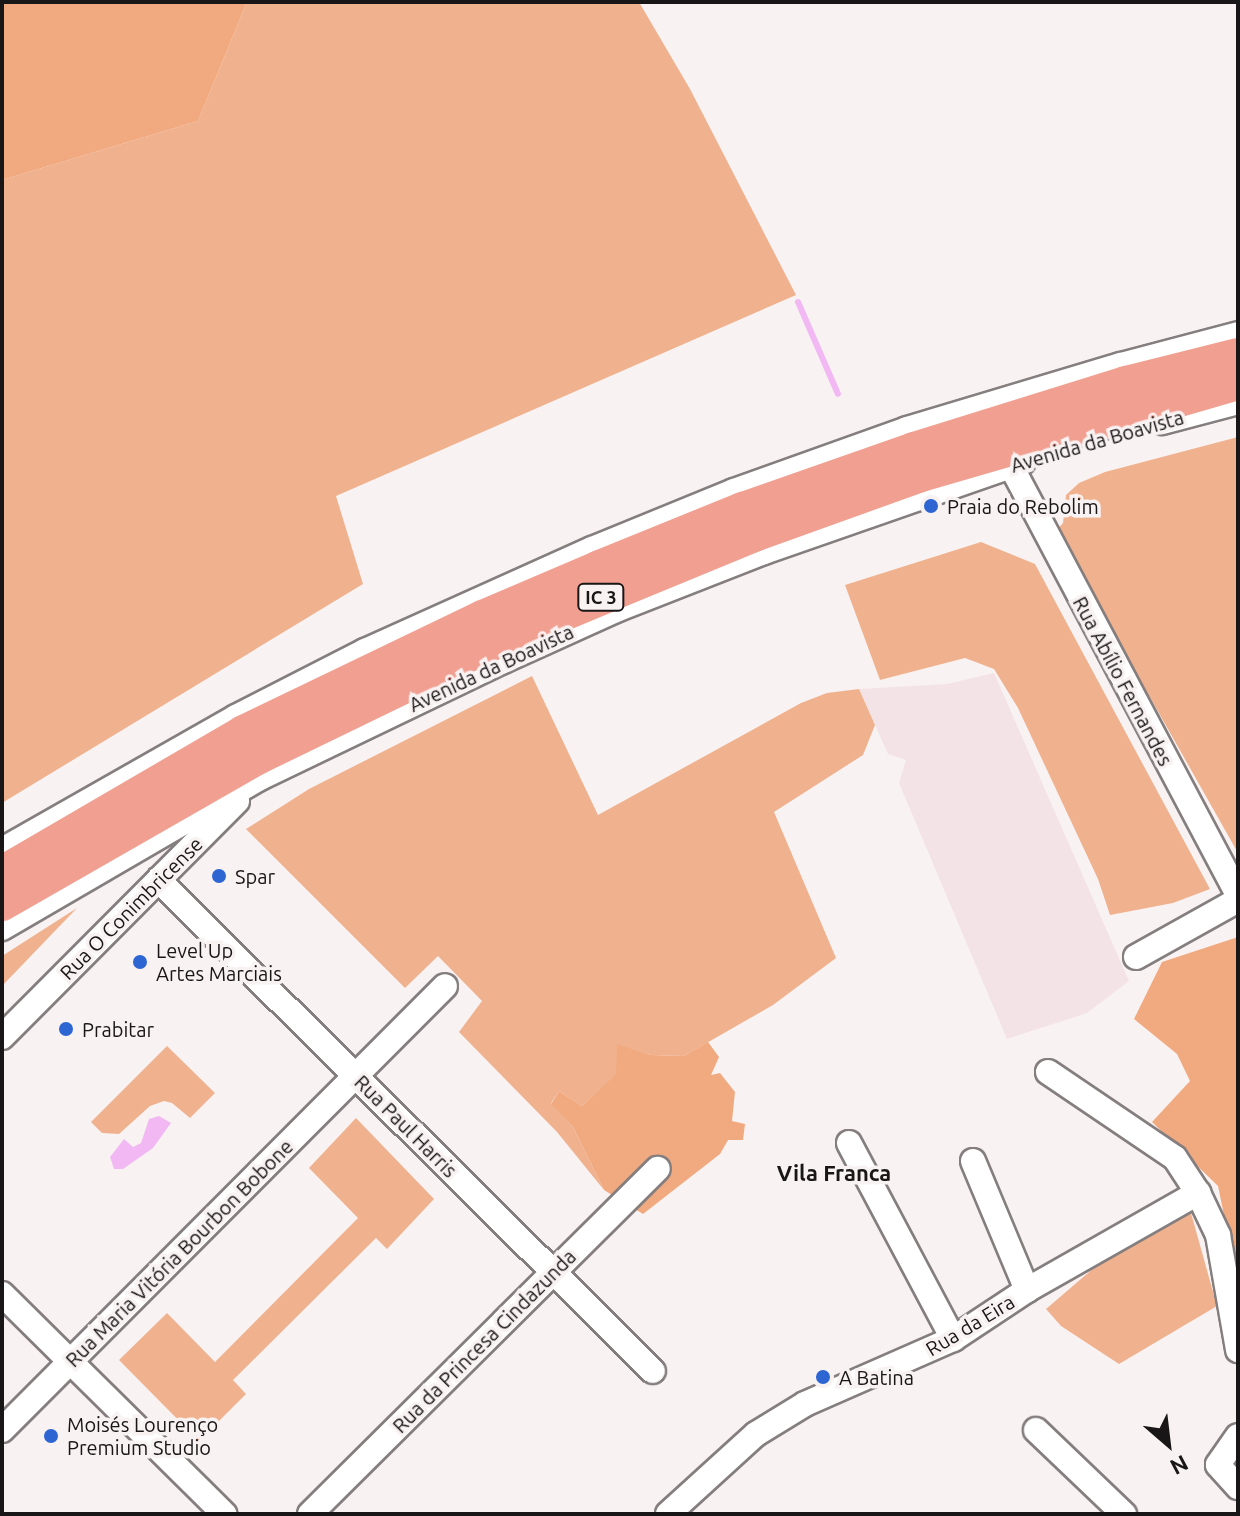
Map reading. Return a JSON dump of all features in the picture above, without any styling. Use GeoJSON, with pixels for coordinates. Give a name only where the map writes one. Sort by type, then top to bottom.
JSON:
{"type":"FeatureCollection","features":[{"type":"Feature","properties":{"kind":"highway","name":"IC 3"},"geometry":{"type":"LineString","coordinates":[[2,874],[244,733],[483,618],[600,568],[743,510],[914,450],[1126,384],[1238,356]]}},
{"type":"Feature","properties":{"kind":"highway","name":"Avenida da Boavista"},"geometry":{"type":"LineString","coordinates":[[2,903],[257,757],[494,642],[754,534],[921,474],[1238,382]]}},
{"type":"Feature","properties":{"kind":"street"},"geometry":{"type":"LineString","coordinates":[[2,850],[236,717],[352,658],[592,549],[734,491],[907,429],[1121,365],[1238,334]]}},
{"type":"Feature","properties":{"kind":"street","name":"Avenida da Boavista"},"geometry":{"type":"LineString","coordinates":[[2,928],[260,778],[616,610],[764,552],[1011,466],[1238,402]]}},
{"type":"Feature","properties":{"kind":"street","name":"Rua Abílio Fernandes"},"geometry":{"type":"LineString","coordinates":[[1011,466],[1238,898]]}},
{"type":"Feature","properties":{"kind":"street","name":"Rua O Conimbricense"},"geometry":{"type":"LineString","coordinates":[[2,1037],[260,778]]}},
{"type":"Feature","properties":{"kind":"street","name":"Rua Paul Harris"},"geometry":{"type":"LineString","coordinates":[[158,880],[653,1371]]}},
{"type":"Feature","properties":{"kind":"street"},"geometry":{"type":"LineString","coordinates":[[1136,957],[1238,898]]}},
{"type":"Feature","properties":{"kind":"street","name":"Rua Maria Vitória Bourbon Bobone"},"geometry":{"type":"LineString","coordinates":[[2,1430],[445,986]]}},
{"type":"Feature","properties":{"kind":"street"},"geometry":{"type":"LineString","coordinates":[[1048,1072],[1175,1158],[1198,1193],[1218,1235],[1238,1350]]}},
{"type":"Feature","properties":{"kind":"street"},"geometry":{"type":"LineString","coordinates":[[849,1143],[953,1339]]}},
{"type":"Feature","properties":{"kind":"street"},"geometry":{"type":"LineString","coordinates":[[973,1161],[1027,1290]]}},
{"type":"Feature","properties":{"kind":"street","name":"Rua da Princesa Cindazunda"},"geometry":{"type":"LineString","coordinates":[[310,1514],[658,1169]]}},
{"type":"Feature","properties":{"kind":"street","name":"Rua da Eira"},"geometry":{"type":"LineString","coordinates":[[668,1514],[756,1434],[805,1404],[953,1339],[1027,1290],[1198,1193]]}},
{"type":"Feature","properties":{"kind":"street"},"geometry":{"type":"LineString","coordinates":[[2,1294],[224,1514]]}},
{"type":"Feature","properties":{"kind":"street"},"geometry":{"type":"LineString","coordinates":[[1036,1430],[1124,1514]]}},
{"type":"Feature","properties":{"kind":"street"},"geometry":{"type":"LineString","coordinates":[[1238,1436],[1218,1465],[1238,1487]]}},
{"type":"Feature","properties":{"kind":"shaded area"},"geometry":{"type":"Polygon","coordinates":[[[2,2],[247,2],[198,121],[2,180],[2,2]]]}},
{"type":"Feature","properties":{"kind":"shaded area"},"geometry":{"type":"Polygon","coordinates":[[[247,2],[639,2],[690,89],[796,295],[336,496],[363,584],[2,803],[2,180],[198,121],[247,2]]]}},
{"type":"Feature","properties":{"kind":"shaded area"},"geometry":{"type":"Polygon","coordinates":[[[1238,437],[1238,853],[1056,531],[1063,523],[1066,495],[1079,483],[1105,472],[1238,437]]]}},
{"type":"Feature","properties":{"kind":"shaded area"},"geometry":{"type":"Polygon","coordinates":[[[981,542],[1035,564],[1210,889],[1173,903],[1110,915],[1098,879],[1018,708],[994,669],[965,658],[880,680],[845,585],[981,542]]]}},
{"type":"Feature","properties":{"kind":"shaded area"},"geometry":{"type":"Polygon","coordinates":[[[994,673],[1129,981],[1087,1013],[1007,1039],[899,783],[906,760],[888,754],[859,689],[947,684],[994,673]]]}},
{"type":"Feature","properties":{"kind":"shaded area"},"geometry":{"type":"Polygon","coordinates":[[[532,676],[598,815],[801,703],[827,693],[859,689],[875,725],[863,755],[774,812],[836,958],[773,1005],[684,1056],[651,1055],[618,1045],[617,1074],[582,1106],[559,1091],[551,1103],[573,1127],[604,1190],[557,1132],[459,1032],[482,1001],[438,956],[405,988],[246,829],[309,789],[532,676]]]}},
{"type":"Feature","properties":{"kind":"shaded area"},"geometry":{"type":"Polygon","coordinates":[[[77,908],[2,986],[2,956],[77,908]]]}},
{"type":"Feature","properties":{"kind":"shaded area"},"geometry":{"type":"Polygon","coordinates":[[[1238,937],[1238,1283],[1218,1186],[1152,1122],[1190,1081],[1177,1054],[1134,1019],[1162,962],[1238,937]]]}},
{"type":"Feature","properties":{"kind":"shaded area"},"geometry":{"type":"Polygon","coordinates":[[[708,1042],[719,1057],[711,1075],[720,1073],[735,1092],[732,1121],[745,1124],[743,1140],[728,1140],[720,1154],[643,1214],[604,1190],[573,1127],[551,1104],[559,1091],[582,1106],[616,1074],[617,1044],[651,1055],[684,1056],[708,1042]]]}},
{"type":"Feature","properties":{"kind":"shaded area"},"geometry":{"type":"Polygon","coordinates":[[[167,1046],[215,1093],[190,1118],[172,1103],[164,1101],[150,1106],[119,1134],[102,1133],[91,1122],[167,1046]]]}},
{"type":"Feature","properties":{"kind":"shaded area"},"geometry":{"type":"Polygon","coordinates":[[[159,1116],[171,1123],[153,1148],[123,1169],[114,1169],[110,1157],[124,1139],[133,1147],[141,1143],[149,1119],[159,1116]]]}},
{"type":"Feature","properties":{"kind":"shaded area"},"geometry":{"type":"Polygon","coordinates":[[[356,1118],[434,1199],[387,1249],[376,1238],[233,1380],[246,1394],[199,1441],[119,1360],[167,1313],[215,1362],[358,1218],[309,1168],[356,1118]]]}},
{"type":"Feature","properties":{"kind":"shaded area"},"geometry":{"type":"Polygon","coordinates":[[[1191,1213],[1217,1306],[1119,1364],[1061,1326],[1046,1309],[1102,1261],[1191,1213]]]}},
{"type":"Feature","properties":{"kind":"waterway"},"geometry":{"type":"LineString","coordinates":[[798,302],[838,394]]}},
{"type":"Feature","properties":{"kind":"place","name":"Praia do Rebolim"},"geometry":{"type":"Point","coordinates":[931,506]}},
{"type":"Feature","properties":{"kind":"place","name":"Spar"},"geometry":{"type":"Point","coordinates":[219,876]}},
{"type":"Feature","properties":{"kind":"place","name":"Level Up Artes Marciais"},"geometry":{"type":"Point","coordinates":[140,962]}},
{"type":"Feature","properties":{"kind":"place","name":"Prabitar"},"geometry":{"type":"Point","coordinates":[66,1029]}},
{"type":"Feature","properties":{"kind":"place","name":"A Batina"},"geometry":{"type":"Point","coordinates":[823,1377]}},
{"type":"Feature","properties":{"kind":"place","name":"Moisés Lourenço Premium Studio"},"geometry":{"type":"Point","coordinates":[51,1436]}},
{"type":"Feature","properties":{"kind":"district","name":"Vila Franca"},"geometry":{"type":"Point","coordinates":[834,1173]}}]}
